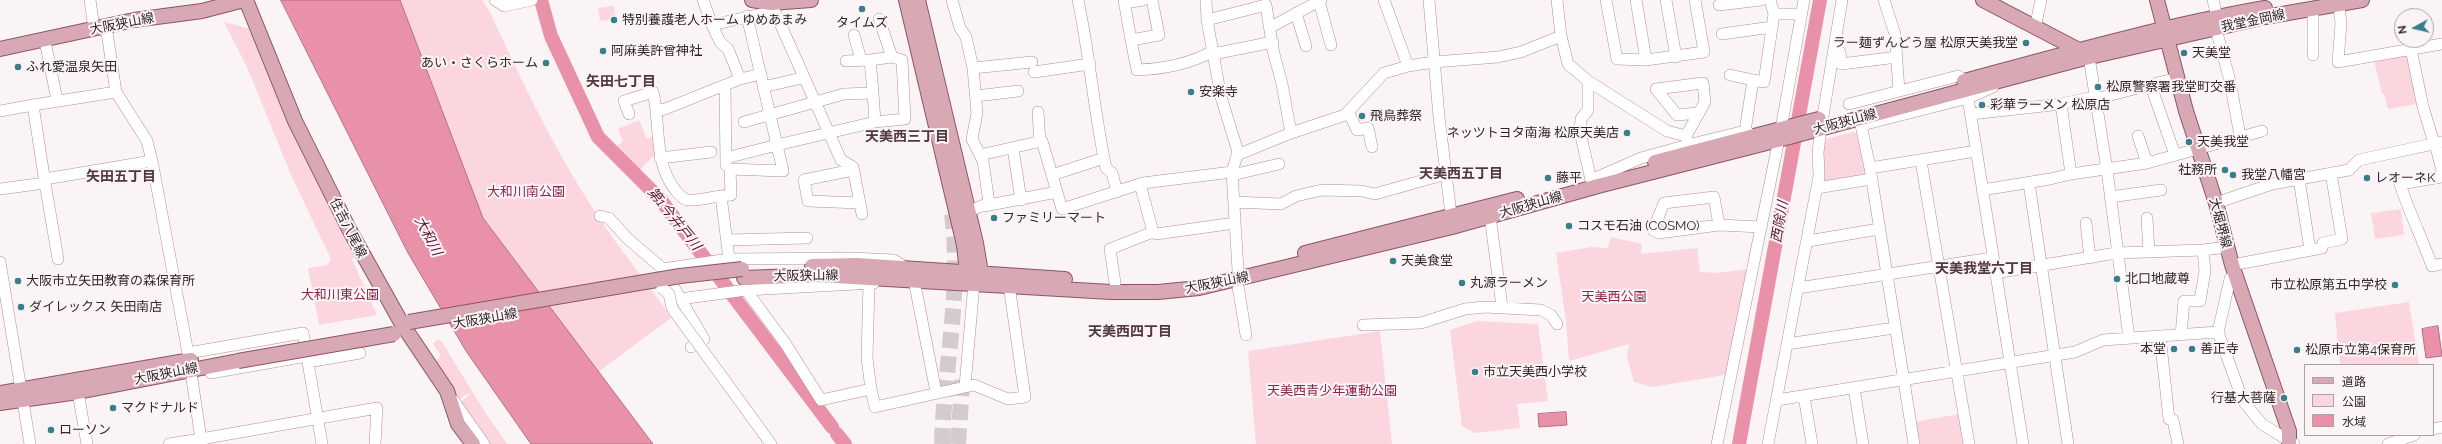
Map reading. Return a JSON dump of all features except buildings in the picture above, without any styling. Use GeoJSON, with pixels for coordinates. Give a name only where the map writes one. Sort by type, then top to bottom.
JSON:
{"type":"FeatureCollection","features":[{"type":"Feature","properties":{"kind":"main road","name":"大阪狭山線"},"geometry":{"type":"LineString","coordinates":[[0,49],[45,41],[100,28],[202,11],[245,0]]}},
{"type":"Feature","properties":{"kind":"main road","name":"住吉八尾線"},"geometry":{"type":"LineString","coordinates":[[245,0],[295,121],[366,264],[403,328],[447,391],[458,424],[473,444]]}},
{"type":"Feature","properties":{"kind":"main road"},"geometry":{"type":"LineString","coordinates":[[752,0],[772,7],[811,0]]}},
{"type":"Feature","properties":{"kind":"main road"},"geometry":{"type":"LineString","coordinates":[[906,0],[964,245],[974,277]]}},
{"type":"Feature","properties":{"kind":"main road"},"geometry":{"type":"LineString","coordinates":[[918,0],[969,210],[974,277]]}},
{"type":"Feature","properties":{"kind":"main road"},"geometry":{"type":"LineString","coordinates":[[1983,0],[2036,28],[2082,55]]}},
{"type":"Feature","properties":{"kind":"main road","name":"大堀堺線"},"geometry":{"type":"LineString","coordinates":[[2157,0],[2167,34],[2177,78],[2216,203],[2234,270],[2289,432],[2289,444]]}},
{"type":"Feature","properties":{"kind":"main road","name":"我堂金岡線"},"geometry":{"type":"LineString","coordinates":[[2167,34],[2311,5],[2362,0]]}},
{"type":"Feature","properties":{"kind":"main road","name":"大阪狭山線"},"geometry":{"type":"LineString","coordinates":[[974,277],[1009,286],[1111,292],[1158,292],[1199,288],[1238,275],[1452,221],[1783,134],[1966,81],[2167,34]]}},
{"type":"Feature","properties":{"kind":"main road","name":"大阪狭山線"},"geometry":{"type":"LineString","coordinates":[[1820,124],[2000,82],[2082,55]]}},
{"type":"Feature","properties":{"kind":"main road","name":"大阪狭山線"},"geometry":{"type":"LineString","coordinates":[[1452,221],[1490,216],[1595,183]]}},
{"type":"Feature","properties":{"kind":"main road","name":"大阪狭山線"},"geometry":{"type":"LineString","coordinates":[[403,328],[662,288],[744,279],[818,275],[974,277],[1115,283],[1173,281],[1238,275]]}},
{"type":"Feature","properties":{"kind":"main road","name":"大阪狭山線"},"geometry":{"type":"LineString","coordinates":[[189,365],[403,328],[680,276],[744,279]]}},
{"type":"Feature","properties":{"kind":"main road"},"geometry":{"type":"LineString","coordinates":[[77,385],[101,368],[189,365]]}},
{"type":"Feature","properties":{"kind":"main road"},"geometry":{"type":"LineString","coordinates":[[0,393],[21,394],[77,385],[110,390],[189,365]]}},
{"type":"Feature","properties":{"kind":"main road"},"geometry":{"type":"LineString","coordinates":[[0,403],[21,394]]}},
{"type":"Feature","properties":{"kind":"street"},"geometry":{"type":"LineString","coordinates":[[90,0],[100,28],[116,92],[147,141],[152,161],[189,365],[201,441]]}},
{"type":"Feature","properties":{"kind":"street"},"geometry":{"type":"LineString","coordinates":[[495,0],[504,6],[532,0]]}},
{"type":"Feature","properties":{"kind":"street"},"geometry":{"type":"LineString","coordinates":[[703,0],[712,26],[720,42],[728,49],[740,79]]}},
{"type":"Feature","properties":{"kind":"street"},"geometry":{"type":"LineString","coordinates":[[952,0],[960,28],[966,37],[973,68],[977,113],[972,139],[980,155],[989,203],[984,206]]}},
{"type":"Feature","properties":{"kind":"street"},"geometry":{"type":"LineString","coordinates":[[1078,0],[1090,64],[1094,110],[1102,139],[1106,168],[1112,173],[1117,192]]}},
{"type":"Feature","properties":{"kind":"street"},"geometry":{"type":"LineString","coordinates":[[1143,0],[1124,1],[1137,70],[1176,66],[1199,59],[1213,52],[1273,42]]}},
{"type":"Feature","properties":{"kind":"street"},"geometry":{"type":"LineString","coordinates":[[1131,40],[1159,36],[1152,0]]}},
{"type":"Feature","properties":{"kind":"street"},"geometry":{"type":"LineString","coordinates":[[1206,0],[1207,20],[1221,97],[1237,155],[1232,174],[1238,275],[1246,335]]}},
{"type":"Feature","properties":{"kind":"street"},"geometry":{"type":"LineString","coordinates":[[1271,27],[1320,0],[1331,45]]}},
{"type":"Feature","properties":{"kind":"street"},"geometry":{"type":"LineString","coordinates":[[1384,0],[1408,66]]}},
{"type":"Feature","properties":{"kind":"street"},"geometry":{"type":"LineString","coordinates":[[1429,0],[1434,62],[1452,221]]}},
{"type":"Feature","properties":{"kind":"street"},"geometry":{"type":"LineString","coordinates":[[1557,0],[1561,36],[1568,64],[1588,81],[1666,131],[1687,140]]}},
{"type":"Feature","properties":{"kind":"street"},"geometry":{"type":"LineString","coordinates":[[1606,0],[1617,59],[1646,60],[1704,52],[1695,0]]}},
{"type":"Feature","properties":{"kind":"street"},"geometry":{"type":"LineString","coordinates":[[1636,0],[1646,60]]}},
{"type":"Feature","properties":{"kind":"street"},"geometry":{"type":"LineString","coordinates":[[1666,0],[1676,57]]}},
{"type":"Feature","properties":{"kind":"street"},"geometry":{"type":"LineString","coordinates":[[1720,5],[1761,0]]}},
{"type":"Feature","properties":{"kind":"street"},"geometry":{"type":"LineString","coordinates":[[1730,75],[1764,82],[1774,14],[1770,0]]}},
{"type":"Feature","properties":{"kind":"street"},"geometry":{"type":"LineString","coordinates":[[1717,444],[1761,226],[1783,134],[1804,0]]}},
{"type":"Feature","properties":{"kind":"street"},"geometry":{"type":"LineString","coordinates":[[1768,444],[1817,188],[1820,124],[1835,50],[1842,0]]}},
{"type":"Feature","properties":{"kind":"street"},"geometry":{"type":"LineString","coordinates":[[1884,0],[1895,34],[1899,91]]}},
{"type":"Feature","properties":{"kind":"street"},"geometry":{"type":"LineString","coordinates":[[2036,28],[2040,0]]}},
{"type":"Feature","properties":{"kind":"street"},"geometry":{"type":"LineString","coordinates":[[2213,0],[2232,87],[2240,136]]}},
{"type":"Feature","properties":{"kind":"street"},"geometry":{"type":"LineString","coordinates":[[1207,20],[1266,2],[1291,132]]}},
{"type":"Feature","properties":{"kind":"street"},"geometry":{"type":"LineString","coordinates":[[2338,2],[2341,23],[2338,62],[2442,44]]}},
{"type":"Feature","properties":{"kind":"street"},"geometry":{"type":"LineString","coordinates":[[2311,5],[2312,55]]}},
{"type":"Feature","properties":{"kind":"street"},"geometry":{"type":"LineString","coordinates":[[712,26],[772,7],[802,78],[841,160],[853,167],[861,209],[808,201],[804,180],[853,170]]}},
{"type":"Feature","properties":{"kind":"street"},"geometry":{"type":"LineString","coordinates":[[1296,13],[1306,46]]}},
{"type":"Feature","properties":{"kind":"street"},"geometry":{"type":"LineString","coordinates":[[1774,14],[1802,14]]}},
{"type":"Feature","properties":{"kind":"street"},"geometry":{"type":"LineString","coordinates":[[730,169],[783,171],[746,16]]}},
{"type":"Feature","properties":{"kind":"street"},"geometry":{"type":"LineString","coordinates":[[879,18],[892,57]]}},
{"type":"Feature","properties":{"kind":"street"},"geometry":{"type":"LineString","coordinates":[[1722,34],[1772,27]]}},
{"type":"Feature","properties":{"kind":"street"},"geometry":{"type":"LineString","coordinates":[[854,35],[866,60],[873,93],[875,122]]}},
{"type":"Feature","properties":{"kind":"street"},"geometry":{"type":"LineString","coordinates":[[1237,155],[1291,132],[1329,121],[1349,113],[1384,73],[1408,66],[1434,62],[1498,57],[1521,52],[1561,36]]}},
{"type":"Feature","properties":{"kind":"street"},"geometry":{"type":"LineString","coordinates":[[45,41],[57,100]]}},
{"type":"Feature","properties":{"kind":"street"},"geometry":{"type":"LineString","coordinates":[[2411,49],[2423,108],[2437,143],[2442,172]]}},
{"type":"Feature","properties":{"kind":"street"},"geometry":{"type":"LineString","coordinates":[[1835,50],[1840,52],[1841,64],[1897,57]]}},
{"type":"Feature","properties":{"kind":"street"},"geometry":{"type":"LineString","coordinates":[[2082,55],[2095,98],[2107,170],[2116,253],[2123,284],[2129,338]]}},
{"type":"Feature","properties":{"kind":"street"},"geometry":{"type":"LineString","coordinates":[[726,158],[827,132],[875,122],[905,119],[902,60],[892,57],[846,61]]}},
{"type":"Feature","properties":{"kind":"street"},"geometry":{"type":"LineString","coordinates":[[973,68],[1090,64]]}},
{"type":"Feature","properties":{"kind":"street"},"geometry":{"type":"LineString","coordinates":[[658,110],[665,109],[740,79],[760,74]]}},
{"type":"Feature","properties":{"kind":"street"},"geometry":{"type":"LineString","coordinates":[[1849,104],[1958,76],[1966,81]]}},
{"type":"Feature","properties":{"kind":"street"},"geometry":{"type":"LineString","coordinates":[[763,87],[802,78]]}},
{"type":"Feature","properties":{"kind":"street"},"geometry":{"type":"LineString","coordinates":[[1970,114],[2061,104],[2150,86],[2177,78]]}},
{"type":"Feature","properties":{"kind":"street"},"geometry":{"type":"LineString","coordinates":[[1595,183],[1641,158],[1687,140],[1747,131],[1753,80]]}},
{"type":"Feature","properties":{"kind":"street"},"geometry":{"type":"LineString","coordinates":[[1588,81],[1588,110],[1581,119],[1580,132],[1595,183]]}},
{"type":"Feature","properties":{"kind":"street"},"geometry":{"type":"LineString","coordinates":[[1914,444],[1894,328],[1871,174],[1858,125],[1968,98],[1991,89],[2000,82]]}},
{"type":"Feature","properties":{"kind":"street"},"geometry":{"type":"LineString","coordinates":[[629,114],[624,101],[653,92],[658,110],[660,158],[668,181],[682,198],[688,200],[731,195],[730,169],[726,165],[724,148],[725,86]]}},
{"type":"Feature","properties":{"kind":"street"},"geometry":{"type":"LineString","coordinates":[[2150,86],[2175,155]]}},
{"type":"Feature","properties":{"kind":"street"},"geometry":{"type":"LineString","coordinates":[[976,96],[1018,91]]}},
{"type":"Feature","properties":{"kind":"street"},"geometry":{"type":"LineString","coordinates":[[0,111],[57,100],[116,92]]}},
{"type":"Feature","properties":{"kind":"street"},"geometry":{"type":"LineString","coordinates":[[744,122],[770,116],[844,94],[873,93]]}},
{"type":"Feature","properties":{"kind":"street"},"geometry":{"type":"LineString","coordinates":[[1968,98],[1992,258],[2023,444]]}},
{"type":"Feature","properties":{"kind":"street"},"geometry":{"type":"LineString","coordinates":[[2061,104],[2071,174]]}},
{"type":"Feature","properties":{"kind":"street"},"geometry":{"type":"LineString","coordinates":[[34,105],[58,259]]}},
{"type":"Feature","properties":{"kind":"street"},"geometry":{"type":"LineString","coordinates":[[1038,112],[1040,142],[1042,141],[1062,209],[1140,184],[1232,174],[1279,164]]}},
{"type":"Feature","properties":{"kind":"street"},"geometry":{"type":"LineString","coordinates":[[1349,113],[1357,130],[1368,128],[1372,147]]}},
{"type":"Feature","properties":{"kind":"street"},"geometry":{"type":"LineString","coordinates":[[1687,140],[1698,113]]}},
{"type":"Feature","properties":{"kind":"street"},"geometry":{"type":"LineString","coordinates":[[1982,190],[2029,183],[2071,174],[2147,164],[2198,148],[2262,131]]}},
{"type":"Feature","properties":{"kind":"street"},"geometry":{"type":"LineString","coordinates":[[2138,136],[2147,164]]}},
{"type":"Feature","properties":{"kind":"street"},"geometry":{"type":"LineString","coordinates":[[980,155],[1040,142]]}},
{"type":"Feature","properties":{"kind":"street"},"geometry":{"type":"LineString","coordinates":[[2216,203],[2272,184],[2349,170],[2359,160],[2437,143]]}},
{"type":"Feature","properties":{"kind":"street"},"geometry":{"type":"LineString","coordinates":[[1013,148],[1021,200]]}},
{"type":"Feature","properties":{"kind":"street"},"geometry":{"type":"LineString","coordinates":[[1817,188],[1921,161],[1976,151]]}},
{"type":"Feature","properties":{"kind":"street"},"geometry":{"type":"LineString","coordinates":[[660,158],[711,152]]}},
{"type":"Feature","properties":{"kind":"street"},"geometry":{"type":"LineString","coordinates":[[1595,183],[1644,181],[1752,152]]}},
{"type":"Feature","properties":{"kind":"street"},"geometry":{"type":"LineString","coordinates":[[1052,175],[1104,158]]}},
{"type":"Feature","properties":{"kind":"street"},"geometry":{"type":"LineString","coordinates":[[0,189],[152,161]]}},
{"type":"Feature","properties":{"kind":"street"},"geometry":{"type":"LineString","coordinates":[[1921,161],[1968,444]]}},
{"type":"Feature","properties":{"kind":"street"},"geometry":{"type":"LineString","coordinates":[[2289,444],[2262,424],[2243,401],[2218,332],[2230,279],[2234,270],[2322,248],[2323,243],[2342,240],[2331,173]]}},
{"type":"Feature","properties":{"kind":"street"},"geometry":{"type":"LineString","coordinates":[[1234,202],[1281,204],[1296,196],[1322,190],[1362,191],[1375,194],[1446,174]]}},
{"type":"Feature","properties":{"kind":"street"},"geometry":{"type":"LineString","coordinates":[[2442,177],[2400,184],[2409,211],[2418,228],[2432,266],[2442,264]]}},
{"type":"Feature","properties":{"kind":"street"},"geometry":{"type":"LineString","coordinates":[[2299,179],[2310,250]]}},
{"type":"Feature","properties":{"kind":"street"},"geometry":{"type":"LineString","coordinates":[[2029,183],[2068,444]]}},
{"type":"Feature","properties":{"kind":"street"},"geometry":{"type":"LineString","coordinates":[[1140,184],[1153,232]]}},
{"type":"Feature","properties":{"kind":"street"},"geometry":{"type":"LineString","coordinates":[[2110,197],[2160,190]]}},
{"type":"Feature","properties":{"kind":"street"},"geometry":{"type":"LineString","coordinates":[[969,210],[1057,192]]}},
{"type":"Feature","properties":{"kind":"street"},"geometry":{"type":"LineString","coordinates":[[721,196],[729,259]]}},
{"type":"Feature","properties":{"kind":"street"},"geometry":{"type":"LineString","coordinates":[[1719,225],[1714,197],[1664,203],[1653,230],[1659,233],[1719,225],[1761,226]]}},
{"type":"Feature","properties":{"kind":"street"},"geometry":{"type":"LineString","coordinates":[[600,216],[609,218],[627,238],[663,269],[704,339],[691,347]]}},
{"type":"Feature","properties":{"kind":"street"},"geometry":{"type":"LineString","coordinates":[[1490,216],[1502,307]]}},
{"type":"Feature","properties":{"kind":"street"},"geometry":{"type":"LineString","coordinates":[[2147,218],[2149,252]]}},
{"type":"Feature","properties":{"kind":"street"},"geometry":{"type":"LineString","coordinates":[[1115,283],[1110,249],[1153,232],[1156,234],[1235,223]]}},
{"type":"Feature","properties":{"kind":"street"},"geometry":{"type":"LineString","coordinates":[[2086,223],[2090,258]]}},
{"type":"Feature","properties":{"kind":"street"},"geometry":{"type":"LineString","coordinates":[[1808,241],[1879,229]]}},
{"type":"Feature","properties":{"kind":"street"},"geometry":{"type":"LineString","coordinates":[[727,240],[807,238]]}},
{"type":"Feature","properties":{"kind":"street"},"geometry":{"type":"LineString","coordinates":[[1995,273],[2116,253],[2203,250],[2227,247]]}},
{"type":"Feature","properties":{"kind":"street"},"geometry":{"type":"LineString","coordinates":[[2181,335],[2184,301],[2200,301],[2205,271],[2203,250]]}},
{"type":"Feature","properties":{"kind":"street"},"geometry":{"type":"LineString","coordinates":[[663,269],[729,259],[852,258],[894,260],[908,276],[936,392]]}},
{"type":"Feature","properties":{"kind":"street"},"geometry":{"type":"LineString","coordinates":[[1798,288],[1939,268],[1992,258]]}},
{"type":"Feature","properties":{"kind":"street"},"geometry":{"type":"LineString","coordinates":[[0,262],[30,444]]}},
{"type":"Feature","properties":{"kind":"street"},"geometry":{"type":"LineString","coordinates":[[680,299],[744,279],[869,284],[908,276]]}},
{"type":"Feature","properties":{"kind":"street"},"geometry":{"type":"LineString","coordinates":[[965,386],[974,277]]}},
{"type":"Feature","properties":{"kind":"street"},"geometry":{"type":"LineString","coordinates":[[744,279],[821,400],[871,389]]}},
{"type":"Feature","properties":{"kind":"street"},"geometry":{"type":"LineString","coordinates":[[869,284],[867,358],[875,407],[936,392],[974,385],[1008,399],[1026,397],[1009,286]]}},
{"type":"Feature","properties":{"kind":"street"},"geometry":{"type":"LineString","coordinates":[[662,288],[669,294],[672,308],[771,444]]}},
{"type":"Feature","properties":{"kind":"street"},"geometry":{"type":"LineString","coordinates":[[1363,325],[1420,324],[1465,309],[1502,307],[1541,310],[1551,315],[1557,324]]}},
{"type":"Feature","properties":{"kind":"street"},"geometry":{"type":"LineString","coordinates":[[1787,344],[1894,328]]}},
{"type":"Feature","properties":{"kind":"street"},"geometry":{"type":"LineString","coordinates":[[1776,400],[2055,356],[2075,352],[2103,340],[2218,332]]}},
{"type":"Feature","properties":{"kind":"street"},"geometry":{"type":"LineString","coordinates":[[189,365],[303,333],[322,444]]}},
{"type":"Feature","properties":{"kind":"street"},"geometry":{"type":"LineString","coordinates":[[2160,336],[2169,419],[2173,420],[2178,444]]}},
{"type":"Feature","properties":{"kind":"street"},"geometry":{"type":"LineString","coordinates":[[189,365],[307,359],[360,353]]}},
{"type":"Feature","properties":{"kind":"street"},"geometry":{"type":"LineString","coordinates":[[77,385],[87,444]]}},
{"type":"Feature","properties":{"kind":"street"},"geometry":{"type":"LineString","coordinates":[[1854,388],[1863,444]]}},
{"type":"Feature","properties":{"kind":"street"},"geometry":{"type":"LineString","coordinates":[[447,391],[484,444]]}},
{"type":"Feature","properties":{"kind":"street"},"geometry":{"type":"LineString","coordinates":[[1804,396],[1812,444]]}},
{"type":"Feature","properties":{"kind":"street"},"geometry":{"type":"LineString","coordinates":[[169,444],[201,441],[376,408],[375,444]]}},
{"type":"Feature","properties":{"kind":"street"},"geometry":{"type":"LineString","coordinates":[[2388,444],[2411,436]]}},
{"type":"Feature","properties":{"kind":"green space","name":"大和川南公園"},"geometry":{"type":"Polygon","coordinates":[[[400,0],[482,0],[491,14],[543,122],[572,174],[612,237],[671,318],[598,372],[483,218],[400,0]]]}},
{"type":"Feature","properties":{"kind":"green space"},"geometry":{"type":"Polygon","coordinates":[[[614,6],[616,19],[600,21],[598,8],[614,6]]]}},
{"type":"Feature","properties":{"kind":"green space","name":"大和川東公園"},"geometry":{"type":"Polygon","coordinates":[[[224,22],[251,29],[358,256],[352,259],[377,315],[319,325],[308,268],[328,265],[331,259],[291,175],[247,67],[224,22]]]}},
{"type":"Feature","properties":{"kind":"green space"},"geometry":{"type":"Polygon","coordinates":[[[2406,55],[2409,57],[2417,104],[2388,109],[2384,94],[2382,94],[2374,60],[2406,55]]]}},
{"type":"Feature","properties":{"kind":"green space"},"geometry":{"type":"Polygon","coordinates":[[[639,120],[647,139],[657,135],[657,152],[639,171],[614,147],[623,142],[618,129],[639,120]]]}},
{"type":"Feature","properties":{"kind":"green space"},"geometry":{"type":"Polygon","coordinates":[[[1853,132],[1859,134],[1867,174],[1823,183],[1821,157],[1826,139],[1853,132]]]}},
{"type":"Feature","properties":{"kind":"green space"},"geometry":{"type":"Polygon","coordinates":[[[2401,209],[2404,235],[2375,239],[2371,213],[2401,209]]]}},
{"type":"Feature","properties":{"kind":"green space","name":"天美西公園"},"geometry":{"type":"Polygon","coordinates":[[[1611,237],[1642,244],[1641,254],[1697,248],[1700,272],[1717,273],[1747,269],[1725,375],[1652,387],[1634,382],[1627,357],[1629,344],[1569,361],[1566,321],[1556,253],[1592,247],[1608,248],[1611,237]]]}},
{"type":"Feature","properties":{"kind":"green space"},"geometry":{"type":"Polygon","coordinates":[[[2409,302],[2419,364],[2340,364],[2335,313],[2409,302]]]}},
{"type":"Feature","properties":{"kind":"green space"},"geometry":{"type":"Polygon","coordinates":[[[1477,321],[1538,324],[1548,401],[1517,404],[1520,428],[1475,433],[1462,426],[1450,330],[1477,321]]]}},
{"type":"Feature","properties":{"kind":"green space","name":"天美西青少年運動公園"},"geometry":{"type":"Polygon","coordinates":[[[1380,331],[1392,444],[1256,444],[1248,351],[1380,331]]]}},
{"type":"Feature","properties":{"kind":"green space"},"geometry":{"type":"Polygon","coordinates":[[[438,339],[442,342],[483,409],[507,444],[489,444],[460,403],[469,395],[467,394],[460,399],[457,399],[435,362],[441,356],[433,344],[438,339]]]}},
{"type":"Feature","properties":{"kind":"green space"},"geometry":{"type":"Polygon","coordinates":[[[1959,414],[1964,444],[1919,444],[1915,422],[1959,414]]]}},
{"type":"Feature","properties":{"kind":"water","name":"大和川"},"geometry":{"type":"Polygon","coordinates":[[[281,0],[400,0],[483,218],[653,444],[531,444],[466,351],[408,253],[281,0]]]}},
{"type":"Feature","properties":{"kind":"water"},"geometry":{"type":"Polygon","coordinates":[[[2438,326],[2442,356],[2426,358],[2422,329],[2438,326]]]}},
{"type":"Feature","properties":{"kind":"water"},"geometry":{"type":"Polygon","coordinates":[[[1566,412],[1567,425],[1539,427],[1538,414],[1566,412]]]}},
{"type":"Feature","properties":{"kind":"waterway","name":"第1今井戸川"},"geometry":{"type":"LineString","coordinates":[[541,0],[551,36],[598,137],[660,199],[832,427]]}},
{"type":"Feature","properties":{"kind":"waterway","name":"西除川"},"geometry":{"type":"LineString","coordinates":[[1739,444],[1820,0]]}},
{"type":"Feature","properties":{"kind":"waterway","name":"第1今井戸川"},"geometry":{"type":"LineString","coordinates":[[837,434],[845,444]]}},
{"type":"Feature","properties":{"kind":"tunnel"},"geometry":{"type":"LineString","coordinates":[[942,444],[943,415],[954,300],[955,243],[952,214]]}},
{"type":"Feature","properties":{"kind":"tunnel"},"geometry":{"type":"LineString","coordinates":[[958,444],[963,372]]}},
{"type":"Feature","properties":{"kind":"place","name":"タイムズ"},"geometry":{"type":"Point","coordinates":[862,9]}},
{"type":"Feature","properties":{"kind":"place","name":"特別養護老人ホーム ゆめあまみ"},"geometry":{"type":"Point","coordinates":[614,20]}},
{"type":"Feature","properties":{"kind":"place","name":"ラー麺ずんどう屋 松原天美我堂"},"geometry":{"type":"Point","coordinates":[2026,43]}},
{"type":"Feature","properties":{"kind":"place","name":"阿麻美許曾神社"},"geometry":{"type":"Point","coordinates":[603,51]}},
{"type":"Feature","properties":{"kind":"place","name":"天美堂"},"geometry":{"type":"Point","coordinates":[2184,53]}},
{"type":"Feature","properties":{"kind":"place","name":"あい・さくらホーム"},"geometry":{"type":"Point","coordinates":[546,63]}},
{"type":"Feature","properties":{"kind":"place","name":"ふれ愛温泉矢田"},"geometry":{"type":"Point","coordinates":[18,67]}},
{"type":"Feature","properties":{"kind":"place","name":"松原警察署我堂町交番"},"geometry":{"type":"Point","coordinates":[2098,87]}},
{"type":"Feature","properties":{"kind":"place","name":"安楽寺"},"geometry":{"type":"Point","coordinates":[1191,92]}},
{"type":"Feature","properties":{"kind":"place","name":"彩華ラーメン 松原店"},"geometry":{"type":"Point","coordinates":[1982,105]}},
{"type":"Feature","properties":{"kind":"place","name":"飛鳥葬祭"},"geometry":{"type":"Point","coordinates":[1362,116]}},
{"type":"Feature","properties":{"kind":"place","name":"ネッツトヨタ南海 松原天美店"},"geometry":{"type":"Point","coordinates":[1627,133]}},
{"type":"Feature","properties":{"kind":"place","name":"天美我堂"},"geometry":{"type":"Point","coordinates":[2189,142]}},
{"type":"Feature","properties":{"kind":"place","name":"社務所"},"geometry":{"type":"Point","coordinates":[2225,170]}},
{"type":"Feature","properties":{"kind":"place","name":"我堂八幡宮"},"geometry":{"type":"Point","coordinates":[2233,175]}},
{"type":"Feature","properties":{"kind":"place","name":"藤平"},"geometry":{"type":"Point","coordinates":[1548,178]}},
{"type":"Feature","properties":{"kind":"place","name":"レオーネK"},"geometry":{"type":"Point","coordinates":[2367,178]}},
{"type":"Feature","properties":{"kind":"place","name":"ファミリーマート"},"geometry":{"type":"Point","coordinates":[994,218]}},
{"type":"Feature","properties":{"kind":"place","name":"コスモ石油 (COSMO)"},"geometry":{"type":"Point","coordinates":[1569,226]}},
{"type":"Feature","properties":{"kind":"place","name":"天美食堂"},"geometry":{"type":"Point","coordinates":[1393,261]}},
{"type":"Feature","properties":{"kind":"place","name":"北口地蔵尊"},"geometry":{"type":"Point","coordinates":[2117,279]}},
{"type":"Feature","properties":{"kind":"place","name":"大阪市立矢田教育の森保育所"},"geometry":{"type":"Point","coordinates":[18,281]}},
{"type":"Feature","properties":{"kind":"place","name":"丸源ラーメン"},"geometry":{"type":"Point","coordinates":[1462,283]}},
{"type":"Feature","properties":{"kind":"place","name":"市立松原第五中学校"},"geometry":{"type":"Point","coordinates":[2395,285]}},
{"type":"Feature","properties":{"kind":"place","name":"ダイレックス 矢田南店"},"geometry":{"type":"Point","coordinates":[21,307]}},
{"type":"Feature","properties":{"kind":"place","name":"本堂"},"geometry":{"type":"Point","coordinates":[2174,349]}},
{"type":"Feature","properties":{"kind":"place","name":"善正寺"},"geometry":{"type":"Point","coordinates":[2192,349]}},
{"type":"Feature","properties":{"kind":"place","name":"松原市立第4保育所"},"geometry":{"type":"Point","coordinates":[2297,350]}},
{"type":"Feature","properties":{"kind":"place","name":"市立天美西小学校"},"geometry":{"type":"Point","coordinates":[1475,372]}},
{"type":"Feature","properties":{"kind":"place","name":"行基大菩薩"},"geometry":{"type":"Point","coordinates":[2284,398]}},
{"type":"Feature","properties":{"kind":"place","name":"マクドナルド"},"geometry":{"type":"Point","coordinates":[113,408]}},
{"type":"Feature","properties":{"kind":"place","name":"ローソン"},"geometry":{"type":"Point","coordinates":[51,430]}},
{"type":"Feature","properties":{"kind":"district","name":"矢田七丁目"},"geometry":{"type":"Point","coordinates":[621,82]}},
{"type":"Feature","properties":{"kind":"district","name":"天美西三丁目"},"geometry":{"type":"Point","coordinates":[907,137]}},
{"type":"Feature","properties":{"kind":"district","name":"天美西五丁目"},"geometry":{"type":"Point","coordinates":[1461,174]}},
{"type":"Feature","properties":{"kind":"district","name":"矢田五丁目"},"geometry":{"type":"Point","coordinates":[121,177]}},
{"type":"Feature","properties":{"kind":"district","name":"天美我堂六丁目"},"geometry":{"type":"Point","coordinates":[1984,269]}},
{"type":"Feature","properties":{"kind":"district","name":"天美西四丁目"},"geometry":{"type":"Point","coordinates":[1130,332]}}]}
